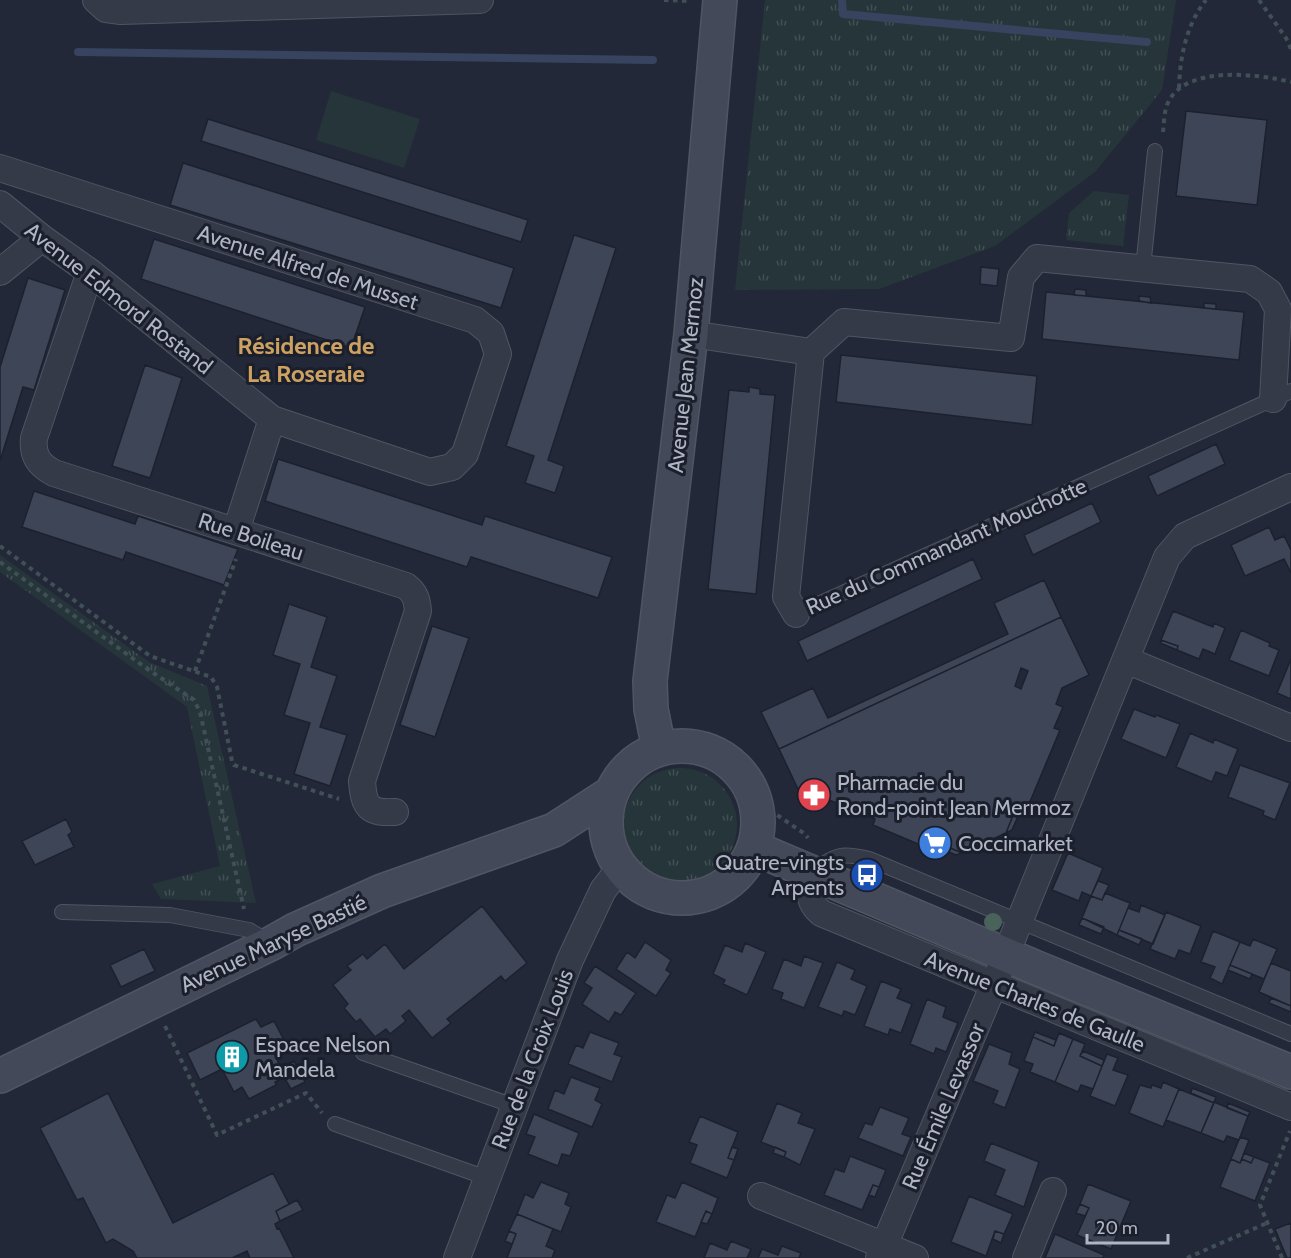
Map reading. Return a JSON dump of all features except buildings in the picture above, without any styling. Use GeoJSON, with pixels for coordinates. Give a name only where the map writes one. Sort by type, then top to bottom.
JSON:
{"type":"FeatureCollection","features":[{"type":"Feature","properties":{"kind":"street"},"geometry":{"type":"LineString","coordinates":[[96,0],[106,9],[121,11],[480,0]]}},
{"type":"Feature","properties":{"kind":"street","name":"Avenue Jean Mermoz"},"geometry":{"type":"LineString","coordinates":[[659,749],[651,709],[650,681],[691,334],[720,0]]}},
{"type":"Feature","properties":{"kind":"street","name":"Avenue Alfred de Musset"},"geometry":{"type":"LineString","coordinates":[[0,168],[475,320],[491,333],[498,354],[465,454]]}},
{"type":"Feature","properties":{"kind":"street","name":"Avenue Edmord Rostand"},"geometry":{"type":"LineString","coordinates":[[0,204],[42,238],[90,272],[272,419],[430,472],[452,467],[465,454]]}},
{"type":"Feature","properties":{"kind":"street"},"geometry":{"type":"LineString","coordinates":[[0,272],[42,238]]}},
{"type":"Feature","properties":{"kind":"street","name":"Rue du Commandant Mouchotte"},"geometry":{"type":"LineString","coordinates":[[796,614],[786,597],[811,352],[844,322],[1011,338],[1021,277],[1037,258],[1250,279],[1269,292],[1278,309],[1282,395]]}},
{"type":"Feature","properties":{"kind":"street","name":"Rue Boileau"},"geometry":{"type":"LineString","coordinates":[[90,272],[34,438],[33,449],[42,467],[54,473],[406,586],[413,591],[418,611],[362,782],[363,797],[367,806]]}},
{"type":"Feature","properties":{"kind":"street"},"geometry":{"type":"LineString","coordinates":[[691,334],[811,352]]}},
{"type":"Feature","properties":{"kind":"street"},"geometry":{"type":"LineString","coordinates":[[241,532],[272,419]]}},
{"type":"Feature","properties":{"kind":"street","name":"Rue Émile Levassor"},"geometry":{"type":"LineString","coordinates":[[882,1252],[1000,969],[1167,557],[1185,536],[1291,487]]}},
{"type":"Feature","properties":{"kind":"street"},"geometry":{"type":"LineString","coordinates":[[1126,660],[1291,728]]}},
{"type":"Feature","properties":{"kind":"street"},"geometry":{"type":"LineString","coordinates":[[682,746],[706,750],[728,761],[744,779],[755,800],[758,824],[754,848],[744,866],[730,881],[713,892],[693,897],[673,897],[653,892],[636,882],[615,855],[606,818],[611,793],[622,774],[639,759],[659,749],[682,746]]}},
{"type":"Feature","properties":{"kind":"street","name":"Avenue Maryse Bastié"},"geometry":{"type":"LineString","coordinates":[[0,1076],[260,937],[295,930],[382,891],[554,830],[611,793]]}},
{"type":"Feature","properties":{"kind":"street"},"geometry":{"type":"LineString","coordinates":[[367,806],[378,812],[395,812]]}},
{"type":"Feature","properties":{"kind":"street","name":"Avenue Maryse Bastié"},"geometry":{"type":"LineString","coordinates":[[554,830],[585,835],[615,855]]}},
{"type":"Feature","properties":{"kind":"street","name":"Avenue Charles de Gaulle"},"geometry":{"type":"LineString","coordinates":[[754,848],[814,873],[1000,969],[1291,1107]]}},
{"type":"Feature","properties":{"kind":"street","name":"Rue de la Croix Louis"},"geometry":{"type":"LineString","coordinates":[[457,1258],[570,960],[603,890],[615,855]]}},
{"type":"Feature","properties":{"kind":"street","name":"Avenue Charles de Gaulle"},"geometry":{"type":"LineString","coordinates":[[1000,969],[1291,1072]]}},
{"type":"Feature","properties":{"kind":"street"},"geometry":{"type":"LineString","coordinates":[[1026,1258],[1053,1191]]}},
{"type":"Feature","properties":{"kind":"street"},"geometry":{"type":"LineString","coordinates":[[761,1196],[882,1252],[915,1258]]}},
{"type":"Feature","properties":{"kind":"lane"},"geometry":{"type":"LineString","coordinates":[[1143,268],[1155,151]]}},
{"type":"Feature","properties":{"kind":"lane","name":"Rue du Commandant Mouchotte"},"geometry":{"type":"LineString","coordinates":[[796,614],[1282,395]]}},
{"type":"Feature","properties":{"kind":"lane"},"geometry":{"type":"LineString","coordinates":[[814,873],[824,863],[847,853],[869,859],[1291,1034]]}},
{"type":"Feature","properties":{"kind":"lane"},"geometry":{"type":"LineString","coordinates":[[62,912],[170,915],[260,937]]}},
{"type":"Feature","properties":{"kind":"lane"},"geometry":{"type":"LineString","coordinates":[[363,1053],[514,1106]]}},
{"type":"Feature","properties":{"kind":"lane"},"geometry":{"type":"LineString","coordinates":[[335,1124],[487,1178]]}},
{"type":"Feature","properties":{"kind":"path"},"geometry":{"type":"LineString","coordinates":[[664,0],[669,1]]}},
{"type":"Feature","properties":{"kind":"path"},"geometry":{"type":"LineString","coordinates":[[1179,88],[1180,59],[1189,30],[1206,0]]}},
{"type":"Feature","properties":{"kind":"path"},"geometry":{"type":"LineString","coordinates":[[1259,0],[1287,38],[1291,49]]}},
{"type":"Feature","properties":{"kind":"path"},"geometry":{"type":"LineString","coordinates":[[1155,151],[1161,145],[1166,106],[1179,88],[1211,76],[1225,75],[1291,81]]}},
{"type":"Feature","properties":{"kind":"path"},"geometry":{"type":"LineString","coordinates":[[195,671],[241,532]]}},
{"type":"Feature","properties":{"kind":"path"},"geometry":{"type":"LineString","coordinates":[[0,546],[150,656],[211,677],[217,687],[234,765],[367,806]]}},
{"type":"Feature","properties":{"kind":"path"},"geometry":{"type":"LineString","coordinates":[[0,562],[194,700],[200,712],[260,937]]}},
{"type":"Feature","properties":{"kind":"path"},"geometry":{"type":"LineString","coordinates":[[755,800],[805,834],[813,846],[823,851],[847,853]]}},
{"type":"Feature","properties":{"kind":"path"},"geometry":{"type":"LineString","coordinates":[[713,892],[743,883],[763,881]]}},
{"type":"Feature","properties":{"kind":"path"},"geometry":{"type":"LineString","coordinates":[[162,1020],[217,1135],[306,1093],[324,1115],[335,1124]]}},
{"type":"Feature","properties":{"kind":"path"},"geometry":{"type":"LineString","coordinates":[[1282,1258],[1260,1205],[1291,1128]]}},
{"type":"Feature","properties":{"kind":"path"},"geometry":{"type":"LineString","coordinates":[[1187,1258],[1267,1222]]}},
{"type":"Feature","properties":{"kind":"green space"},"geometry":{"type":"Polygon","coordinates":[[[765,0],[1176,0],[1162,90],[1095,172],[995,246],[879,289],[735,290],[765,0]]]}},
{"type":"Feature","properties":{"kind":"green space"},"geometry":{"type":"Polygon","coordinates":[[[331,91],[420,119],[404,168],[316,140],[331,91]]]}},
{"type":"Feature","properties":{"kind":"green space"},"geometry":{"type":"Polygon","coordinates":[[[1094,191],[1129,195],[1123,246],[1066,240],[1069,213],[1094,191]]]}},
{"type":"Feature","properties":{"kind":"green space"},"geometry":{"type":"Polygon","coordinates":[[[0,555],[149,662],[207,686],[256,903],[161,899],[152,884],[220,866],[187,707],[0,572],[0,555]]]}},
{"type":"Feature","properties":{"kind":"green space"},"geometry":{"type":"Polygon","coordinates":[[[680,768],[702,773],[720,785],[732,803],[737,825],[732,847],[720,865],[702,877],[680,882],[658,877],[640,865],[628,847],[623,825],[628,803],[640,785],[658,773],[680,768]]]}},
{"type":"Feature","properties":{"kind":"waterway"},"geometry":{"type":"LineString","coordinates":[[842,0],[843,14],[1147,42]]}},
{"type":"Feature","properties":{"kind":"waterway"},"geometry":{"type":"LineString","coordinates":[[78,52],[653,60]]}},
{"type":"Feature","properties":{"kind":"place","name":"Pharmacie du Rond-point Jean Mermoz"},"geometry":{"type":"Point","coordinates":[814,795]}},
{"type":"Feature","properties":{"kind":"place","name":"Coccimarket"},"geometry":{"type":"Point","coordinates":[935,843]}},
{"type":"Feature","properties":{"kind":"place","name":"Quatre-vingts Arpents"},"geometry":{"type":"Point","coordinates":[867,875]}},
{"type":"Feature","properties":{"kind":"place","name":"Espace Nelson Mandela"},"geometry":{"type":"Point","coordinates":[232,1057]}},
{"type":"Feature","properties":{"kind":"district","name":"Résidence de La Roseraie"},"geometry":{"type":"Point","coordinates":[306,360]}}]}
